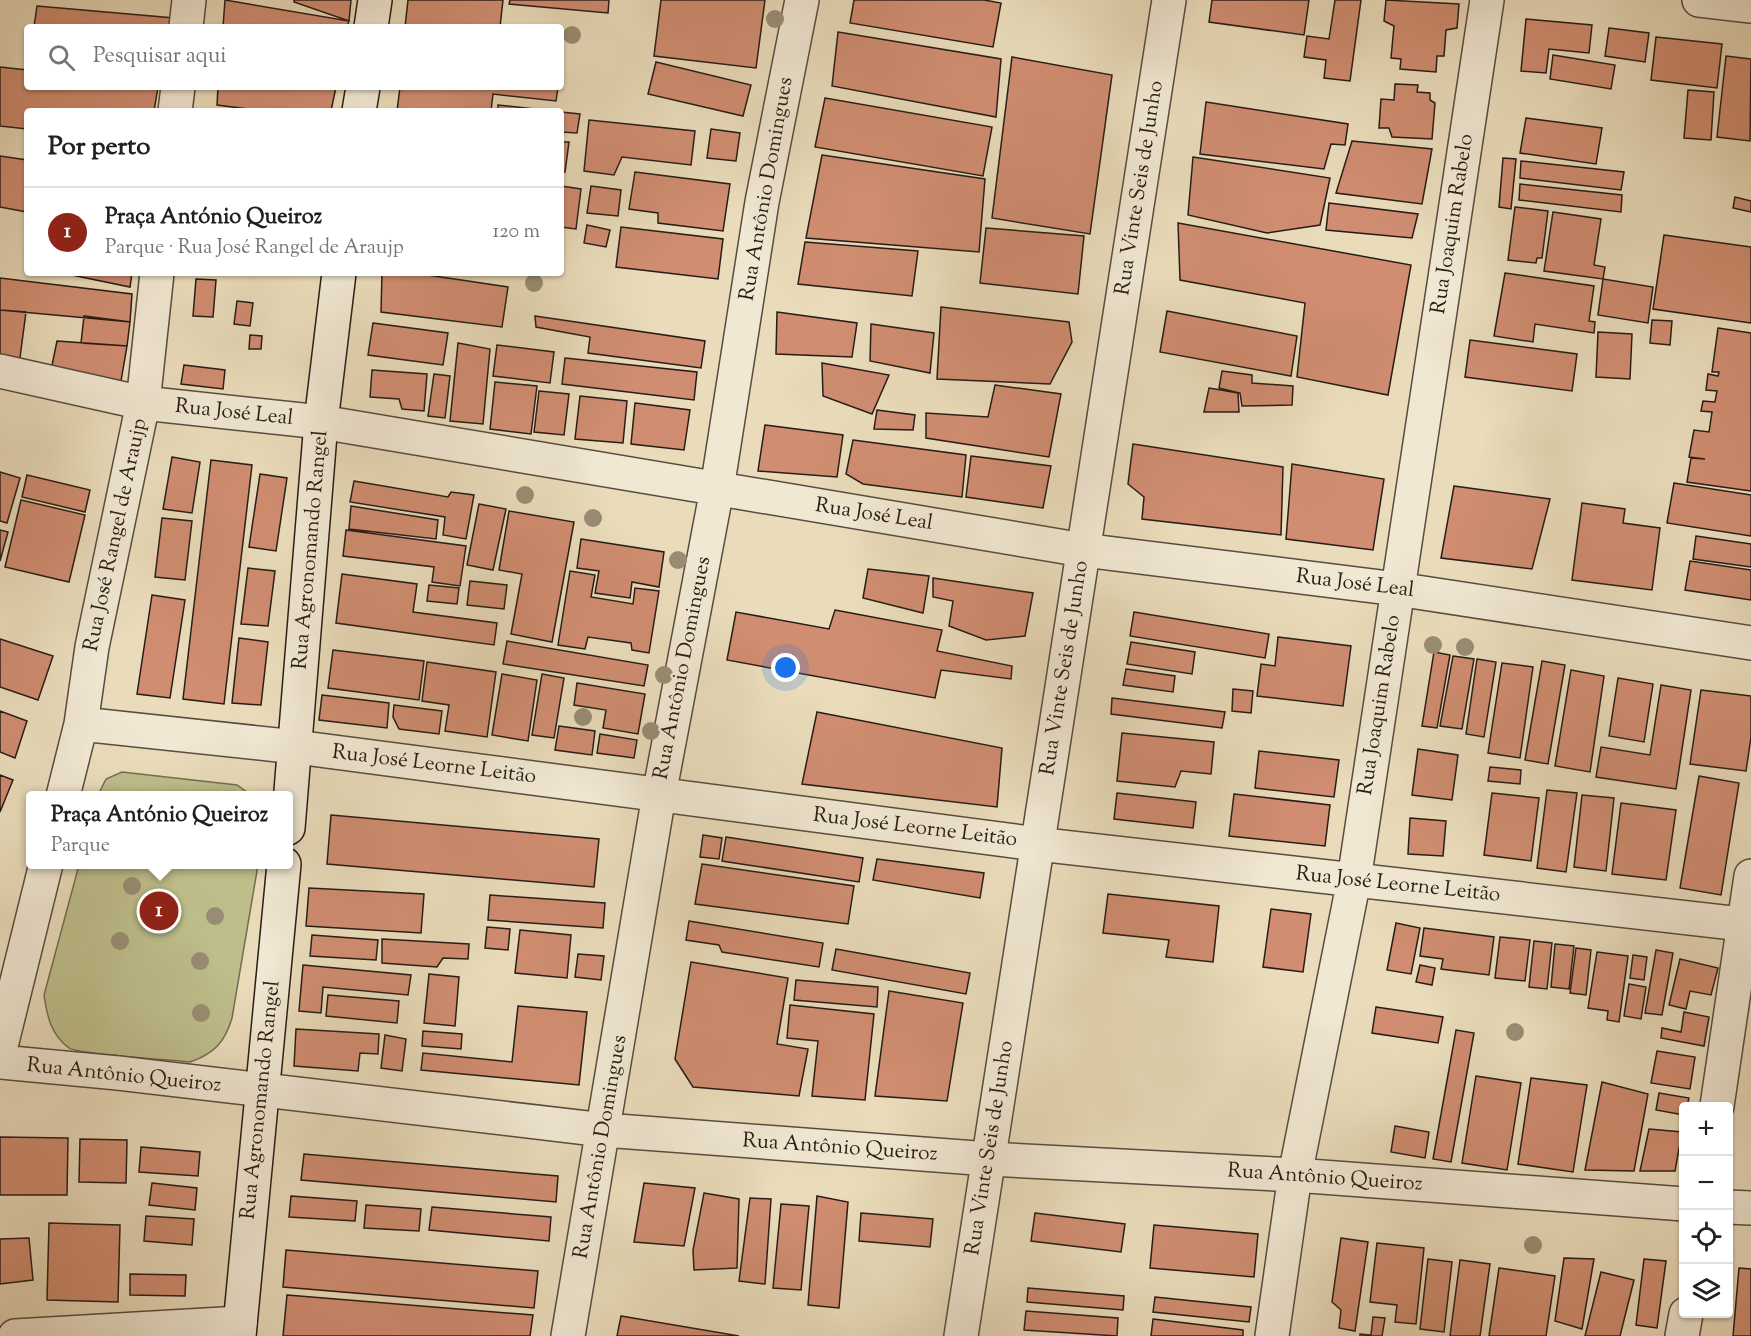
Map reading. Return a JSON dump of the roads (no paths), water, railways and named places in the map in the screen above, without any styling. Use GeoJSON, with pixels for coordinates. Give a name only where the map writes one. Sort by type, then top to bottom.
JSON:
{"type":"FeatureCollection","features":[{"type":"Feature","properties":{"kind":"street"},"geometry":{"type":"LineString","coordinates":[[186,24],[189,0]]}},
{"type":"Feature","properties":{"kind":"street"},"geometry":{"type":"LineString","coordinates":[[371,24],[375,0]]}},
{"type":"Feature","properties":{"kind":"street","name":"Rua Antônio Domingues"},"geometry":{"type":"LineString","coordinates":[[568,1336],[659,795],[717,489],[762,202],[802,0]]}},
{"type":"Feature","properties":{"kind":"street","name":"Rua Vinte Seis de Junho"},"geometry":{"type":"LineString","coordinates":[[961,1336],[1169,0]]}},
{"type":"Feature","properties":{"kind":"street","name":"Rua Joaquim Rabelo"},"geometry":{"type":"LineString","coordinates":[[1272,1336],[1295,1175],[1354,880],[1487,0]]}},
{"type":"Feature","properties":{"kind":"street"},"geometry":{"type":"LineString","coordinates":[[1699,0],[1751,6]]}},
{"type":"Feature","properties":{"kind":"street"},"geometry":{"type":"LineString","coordinates":[[175,108],[178,90]]}},
{"type":"Feature","properties":{"kind":"street"},"geometry":{"type":"LineString","coordinates":[[360,108],[362,90]]}},
{"type":"Feature","properties":{"kind":"street","name":"Rua José Rangel de Araujp"},"geometry":{"type":"LineString","coordinates":[[64,791],[81,724],[92,647],[143,403],[157,276]]}},
{"type":"Feature","properties":{"kind":"street","name":"Rua Agronomando Rangel"},"geometry":{"type":"LineString","coordinates":[[292,791],[321,422],[339,276]]}},
{"type":"Feature","properties":{"kind":"street","name":"Rua José Leal"},"geometry":{"type":"LineString","coordinates":[[0,371],[143,403],[321,422],[1083,550],[1398,589],[1751,643]]}},
{"type":"Feature","properties":{"kind":"street","name":"Rua José Leorne Leitão"},"geometry":{"type":"LineString","coordinates":[[81,724],[296,747],[1037,844],[1748,925]]}},
{"type":"Feature","properties":{"kind":"street"},"geometry":{"type":"LineString","coordinates":[[0,1050],[45,869]]}},
{"type":"Feature","properties":{"kind":"street","name":"Rua Agronomando Rangel"},"geometry":{"type":"LineString","coordinates":[[240,1329],[284,869]]}},
{"type":"Feature","properties":{"kind":"street"},"geometry":{"type":"LineString","coordinates":[[1719,1102],[1748,925],[1751,876]]}},
{"type":"Feature","properties":{"kind":"street","name":"Rua Antônio Queiroz"},"geometry":{"type":"LineString","coordinates":[[0,1062],[118,1073],[262,1092],[604,1130],[989,1159],[1295,1175],[1679,1204]]}},
{"type":"Feature","properties":{"kind":"street"},"geometry":{"type":"LineString","coordinates":[[1733,1207],[1751,1208]]}},
{"type":"Feature","properties":{"kind":"street"},"geometry":{"type":"LineString","coordinates":[[1682,1336],[1685,1318]]}},
{"type":"Feature","properties":{"kind":"street"},"geometry":{"type":"LineString","coordinates":[[15,1336],[240,1329]]}},
{"type":"Feature","properties":{"kind":"place","name":"Praça António Queiroz"},"geometry":{"type":"Point","coordinates":[159,911]}}]}
